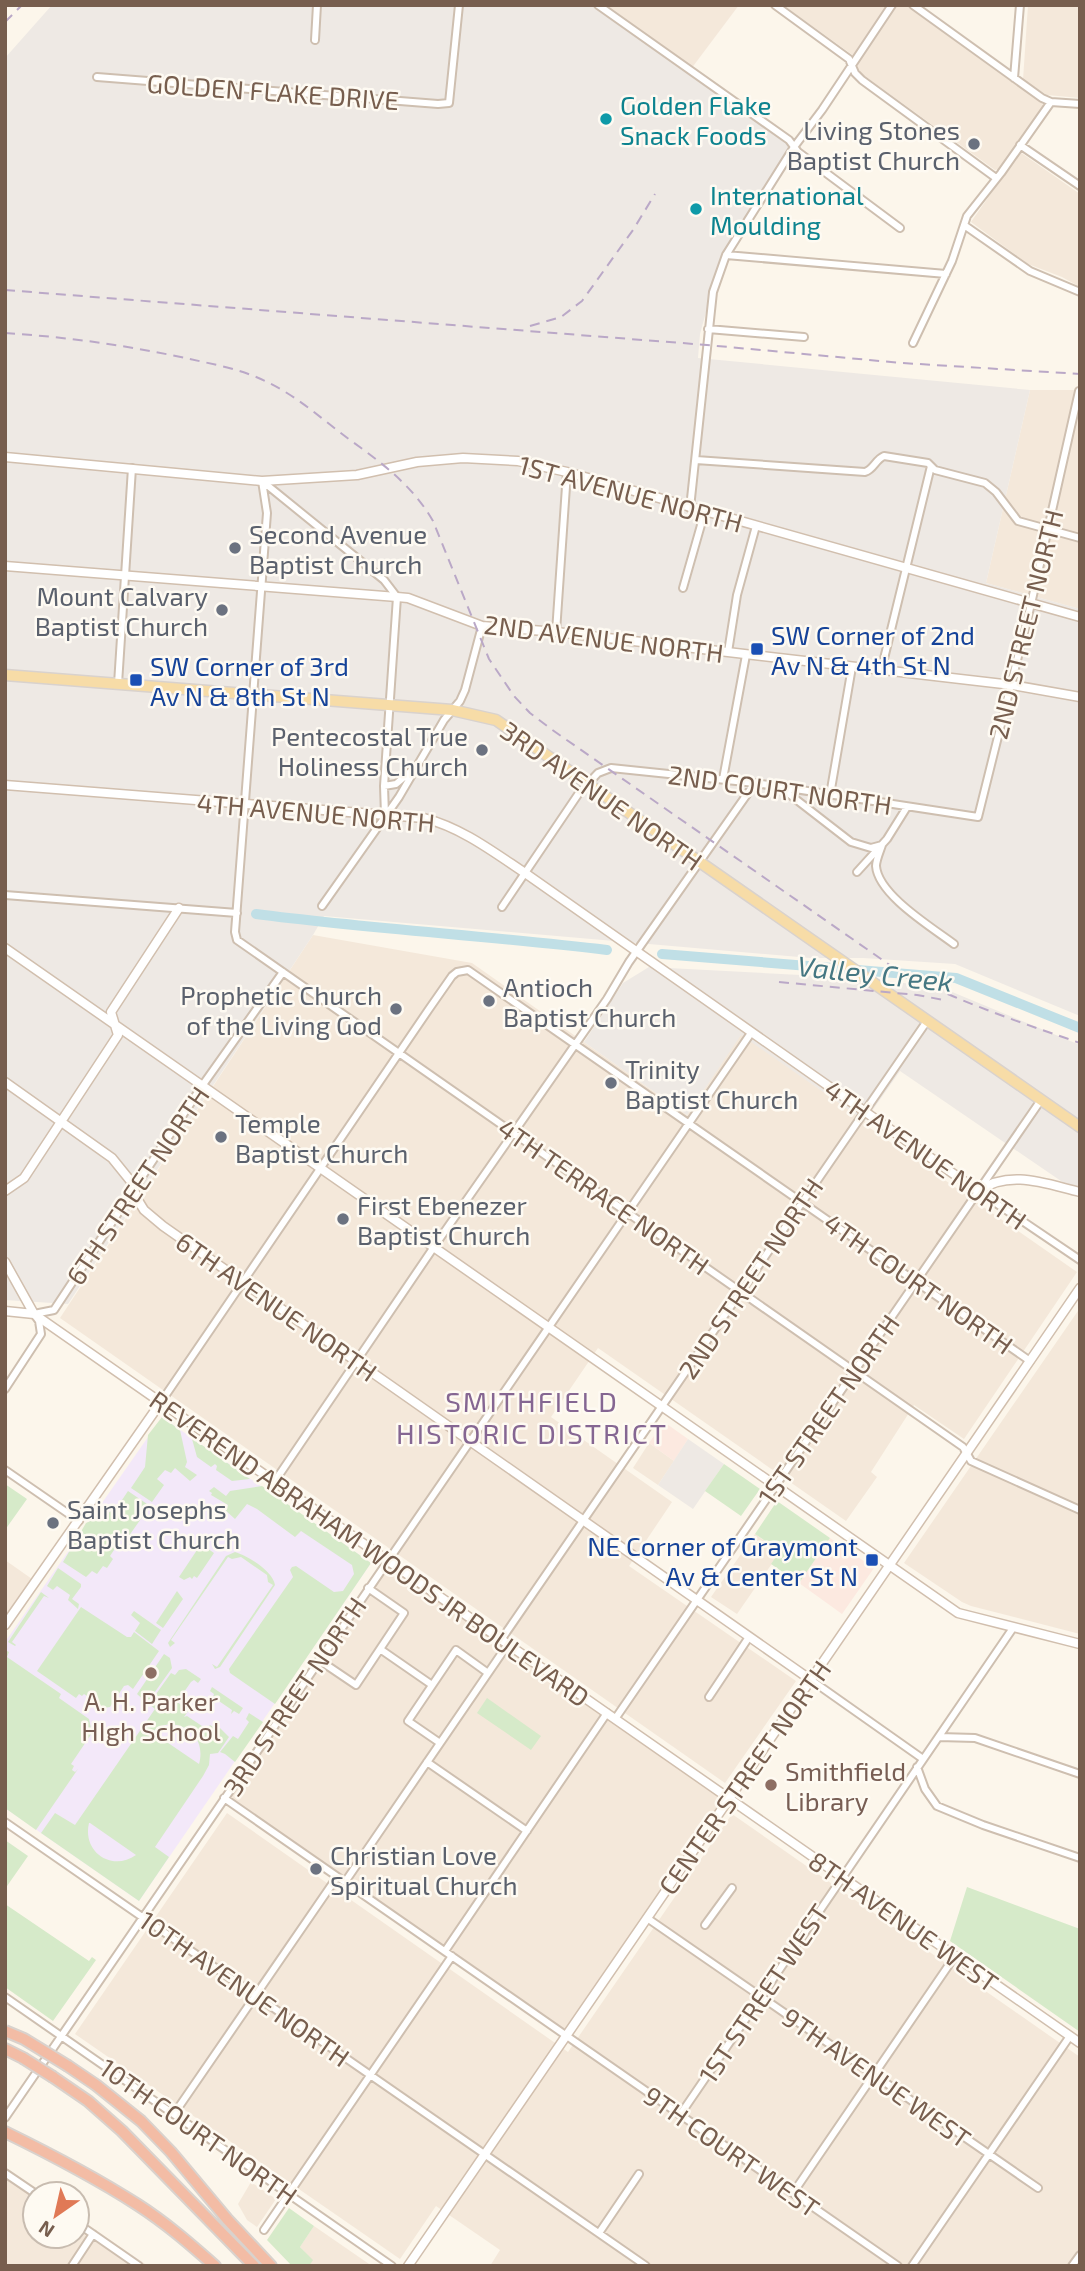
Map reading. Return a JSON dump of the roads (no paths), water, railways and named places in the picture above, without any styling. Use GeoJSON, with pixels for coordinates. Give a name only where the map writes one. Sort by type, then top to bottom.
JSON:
{"type":"FeatureCollection","features":[{"type":"Feature","properties":{"kind":"highway"},"geometry":{"type":"LineString","coordinates":[[5,2031],[24,2039],[68,2066],[141,2121],[271,2266]]}},
{"type":"Feature","properties":{"kind":"highway"},"geometry":{"type":"LineString","coordinates":[[5,2051],[53,2077],[88,2101],[122,2130],[254,2266]]}},
{"type":"Feature","properties":{"kind":"highway"},"geometry":{"type":"LineString","coordinates":[[5,2132],[139,2206],[176,2232],[215,2266]]}},
{"type":"Feature","properties":{"kind":"main road","name":"3RD AVENUE NORTH"},"geometry":{"type":"LineString","coordinates":[[5,675],[452,710],[496,720],[1080,1127]]}},
{"type":"Feature","properties":{"kind":"street"},"geometry":{"type":"LineString","coordinates":[[315,40],[317,5]]}},
{"type":"Feature","properties":{"kind":"street","name":"GOLDEN FLAKE DRIVE"},"geometry":{"type":"LineString","coordinates":[[97,77],[449,103],[459,5]]}},
{"type":"Feature","properties":{"kind":"street"},"geometry":{"type":"LineString","coordinates":[[598,5],[789,140],[794,147],[900,228]]}},
{"type":"Feature","properties":{"kind":"street"},"geometry":{"type":"LineString","coordinates":[[775,5],[849,59],[862,80],[996,178]]}},
{"type":"Feature","properties":{"kind":"street"},"geometry":{"type":"LineString","coordinates":[[690,508],[713,292],[726,255],[794,147],[892,5]]}},
{"type":"Feature","properties":{"kind":"street"},"geometry":{"type":"LineString","coordinates":[[913,5],[1042,98],[1051,102],[1080,104]]}},
{"type":"Feature","properties":{"kind":"street"},"geometry":{"type":"LineString","coordinates":[[1012,76],[1020,5]]}},
{"type":"Feature","properties":{"kind":"street"},"geometry":{"type":"LineString","coordinates":[[913,343],[946,274],[967,216],[1051,102]]}},
{"type":"Feature","properties":{"kind":"street"},"geometry":{"type":"LineString","coordinates":[[1020,145],[1080,187]]}},
{"type":"Feature","properties":{"kind":"street"},"geometry":{"type":"LineString","coordinates":[[964,225],[1030,271],[1080,292]]}},
{"type":"Feature","properties":{"kind":"street"},"geometry":{"type":"LineString","coordinates":[[726,255],[946,274]]}},
{"type":"Feature","properties":{"kind":"street"},"geometry":{"type":"LineString","coordinates":[[708,329],[804,337]]}},
{"type":"Feature","properties":{"kind":"street","name":"2ND STREET NORTH"},"geometry":{"type":"LineString","coordinates":[[978,817],[1049,530],[1079,391]]}},
{"type":"Feature","properties":{"kind":"street"},"geometry":{"type":"LineString","coordinates":[[696,460],[865,472],[871,470],[879,458],[884,456],[928,463],[935,470],[985,483],[996,492],[1018,521],[1080,538]]}},
{"type":"Feature","properties":{"kind":"street","name":"1ST AVENUE NORTH"},"geometry":{"type":"LineString","coordinates":[[5,457],[262,481],[357,475],[417,462],[463,458],[518,461],[568,472],[1080,617]]}},
{"type":"Feature","properties":{"kind":"street"},"geometry":{"type":"LineString","coordinates":[[881,671],[931,466]]}},
{"type":"Feature","properties":{"kind":"street"},"geometry":{"type":"LineString","coordinates":[[118,684],[132,468]]}},
{"type":"Feature","properties":{"kind":"street"},"geometry":{"type":"LineString","coordinates":[[556,632],[568,472]]}},
{"type":"Feature","properties":{"kind":"street"},"geometry":{"type":"LineString","coordinates":[[5,894],[237,913],[267,513],[262,481]]}},
{"type":"Feature","properties":{"kind":"street"},"geometry":{"type":"LineString","coordinates":[[262,481],[384,580],[397,597],[384,786],[385,815]]}},
{"type":"Feature","properties":{"kind":"street"},"geometry":{"type":"LineString","coordinates":[[683,588],[705,511]]}},
{"type":"Feature","properties":{"kind":"street"},"geometry":{"type":"LineString","coordinates":[[728,652],[737,595],[756,526]]}},
{"type":"Feature","properties":{"kind":"street","name":"2ND AVENUE NORTH"},"geometry":{"type":"LineString","coordinates":[[5,566],[397,597],[482,626],[556,632],[1012,685],[1080,697]]}},
{"type":"Feature","properties":{"kind":"street"},"geometry":{"type":"LineString","coordinates":[[322,906],[399,797],[465,690],[482,626]]}},
{"type":"Feature","properties":{"kind":"street"},"geometry":{"type":"LineString","coordinates":[[723,779],[746,654]]}},
{"type":"Feature","properties":{"kind":"street"},"geometry":{"type":"LineString","coordinates":[[830,794],[852,667]]}},
{"type":"Feature","properties":{"kind":"street"},"geometry":{"type":"LineString","coordinates":[[384,786],[403,779],[416,766]]}},
{"type":"Feature","properties":{"kind":"street","name":"2ND COURT NORTH"},"geometry":{"type":"LineString","coordinates":[[587,784],[598,774],[611,768],[779,786],[978,817]]}},
{"type":"Feature","properties":{"kind":"street"},"geometry":{"type":"LineString","coordinates":[[275,1481],[755,783]]}},
{"type":"Feature","properties":{"kind":"street"},"geometry":{"type":"LineString","coordinates":[[502,906],[587,784]]}},
{"type":"Feature","properties":{"kind":"street","name":"4TH AVENUE NORTH"},"geometry":{"type":"LineString","coordinates":[[5,785],[424,818],[448,824],[525,873],[1080,1260]]}},
{"type":"Feature","properties":{"kind":"street"},"geometry":{"type":"LineString","coordinates":[[779,786],[851,842],[871,848],[882,845]]}},
{"type":"Feature","properties":{"kind":"street"},"geometry":{"type":"LineString","coordinates":[[857,872],[882,845],[907,807]]}},
{"type":"Feature","properties":{"kind":"street"},"geometry":{"type":"LineString","coordinates":[[882,845],[876,866],[882,884],[905,907],[954,944]]}},
{"type":"Feature","properties":{"kind":"street"},"geometry":{"type":"LineString","coordinates":[[5,1191],[24,1178],[118,1035],[111,1012],[178,908]]}},
{"type":"Feature","properties":{"kind":"street","name":"4TH TERRACE NORTH"},"geometry":{"type":"LineString","coordinates":[[237,913],[237,940],[963,1447],[971,1461],[1080,1510]]}},
{"type":"Feature","properties":{"kind":"street"},"geometry":{"type":"LineString","coordinates":[[5,948],[958,1613],[1080,1644]]}},
{"type":"Feature","properties":{"kind":"street","name":"4TH COURT NORTH"},"geometry":{"type":"LineString","coordinates":[[399,1052],[452,976],[462,971],[471,971],[1030,1360]]}},
{"type":"Feature","properties":{"kind":"street","name":"6TH STREET NORTH"},"geometry":{"type":"LineString","coordinates":[[34,1314],[54,1310],[202,1086],[283,972]]}},
{"type":"Feature","properties":{"kind":"street","name":"2ND STREET NORTH"},"geometry":{"type":"LineString","coordinates":[[345,1882],[488,1673],[583,1521],[927,1021]]}},
{"type":"Feature","properties":{"kind":"street","name":"3RD STREET NORTH"},"geometry":{"type":"LineString","coordinates":[[5,2118],[751,1033]]}},
{"type":"Feature","properties":{"kind":"street"},"geometry":{"type":"LineString","coordinates":[[5,1625],[243,1283],[399,1052]]}},
{"type":"Feature","properties":{"kind":"street","name":"6TH AVENUE NORTH"},"geometry":{"type":"LineString","coordinates":[[5,1082],[112,1157],[133,1184],[136,1198],[144,1210],[163,1226],[811,1680]]}},
{"type":"Feature","properties":{"kind":"street","name":"1ST STREET NORTH"},"geometry":{"type":"LineString","coordinates":[[615,1719],[1041,1100]]}},
{"type":"Feature","properties":{"kind":"street"},"geometry":{"type":"LineString","coordinates":[[978,1191],[998,1181],[1016,1179],[1080,1192]]}},
{"type":"Feature","properties":{"kind":"street"},"geometry":{"type":"LineString","coordinates":[[5,1262],[39,1321],[41,1334],[5,1389]]}},
{"type":"Feature","properties":{"kind":"street","name":"CENTER STREET NORTH"},"geometry":{"type":"LineString","coordinates":[[408,2266],[1080,1288]]}},
{"type":"Feature","properties":{"kind":"street","name":"REVEREND ABRAHAM WOODS JR BOULEVARD"},"geometry":{"type":"LineString","coordinates":[[5,1311],[34,1314],[729,1798]]}},
{"type":"Feature","properties":{"kind":"street"},"geometry":{"type":"LineString","coordinates":[[5,1470],[79,1521]]}},
{"type":"Feature","properties":{"kind":"street"},"geometry":{"type":"LineString","coordinates":[[319,1660],[356,1685],[404,1613],[368,1588]]}},
{"type":"Feature","properties":{"kind":"street","name":"1ST STREET WEST"},"geometry":{"type":"LineString","coordinates":[[680,2115],[1013,1628]]}},
{"type":"Feature","properties":{"kind":"street"},"geometry":{"type":"LineString","coordinates":[[709,1696],[749,1637]]}},
{"type":"Feature","properties":{"kind":"street"},"geometry":{"type":"LineString","coordinates":[[380,1649],[432,1685]]}},
{"type":"Feature","properties":{"kind":"street"},"geometry":{"type":"LineString","coordinates":[[440,1743],[408,1721],[456,1650],[488,1673]]}},
{"type":"Feature","properties":{"kind":"street"},"geometry":{"type":"LineString","coordinates":[[811,1680],[923,1759]]}},
{"type":"Feature","properties":{"kind":"street"},"geometry":{"type":"LineString","coordinates":[[445,1951],[607,1713]]}},
{"type":"Feature","properties":{"kind":"street"},"geometry":{"type":"LineString","coordinates":[[939,1737],[975,1738],[1080,1774]]}},
{"type":"Feature","properties":{"kind":"street"},"geometry":{"type":"LineString","coordinates":[[427,1762],[527,1831]]}},
{"type":"Feature","properties":{"kind":"street"},"geometry":{"type":"LineString","coordinates":[[917,1767],[925,1789],[937,1805],[984,1825],[1080,1858]]}},
{"type":"Feature","properties":{"kind":"street","name":"9TH COURT WEST"},"geometry":{"type":"LineString","coordinates":[[224,1798],[898,2266]]}},
{"type":"Feature","properties":{"kind":"street","name":"8TH AVENUE WEST"},"geometry":{"type":"LineString","coordinates":[[729,1798],[1080,2043]]}},
{"type":"Feature","properties":{"kind":"street","name":"10TH AVENUE NORTH"},"geometry":{"type":"LineString","coordinates":[[5,1822],[646,2266]]}},
{"type":"Feature","properties":{"kind":"street"},"geometry":{"type":"LineString","coordinates":[[174,2114],[337,1877]]}},
{"type":"Feature","properties":{"kind":"street"},"geometry":{"type":"LineString","coordinates":[[705,1925],[732,1888]]}},
{"type":"Feature","properties":{"kind":"street","name":"9TH AVENUE WEST"},"geometry":{"type":"LineString","coordinates":[[647,1918],[1038,2188]]}},
{"type":"Feature","properties":{"kind":"street"},"geometry":{"type":"LineString","coordinates":[[264,2230],[452,1956]]}},
{"type":"Feature","properties":{"kind":"street"},"geometry":{"type":"LineString","coordinates":[[793,2193],[955,1956]]}},
{"type":"Feature","properties":{"kind":"street","name":"10TH COURT NORTH"},"geometry":{"type":"LineString","coordinates":[[5,1997],[392,2266]]}},
{"type":"Feature","properties":{"kind":"street"},"geometry":{"type":"LineString","coordinates":[[912,2266],[1070,2036]]}},
{"type":"Feature","properties":{"kind":"street"},"geometry":{"type":"LineString","coordinates":[[5,2173],[21,2184]]}},
{"type":"Feature","properties":{"kind":"street"},"geometry":{"type":"LineString","coordinates":[[599,2233],[639,2174]]}},
{"type":"Feature","properties":{"kind":"street"},"geometry":{"type":"LineString","coordinates":[[72,2266],[93,2234],[139,2266]]}},
{"type":"Feature","properties":{"kind":"street"},"geometry":{"type":"LineString","coordinates":[[1072,2266],[1080,2255]]}},
{"type":"Feature","properties":{"kind":"waterway","name":"Valley Creek"},"geometry":{"type":"LineString","coordinates":[[256,914],[607,950]]}},
{"type":"Feature","properties":{"kind":"waterway","name":"Valley Creek"},"geometry":{"type":"LineString","coordinates":[[662,954],[956,978],[1080,1028]]}},
{"type":"Feature","properties":{"kind":"railway"},"geometry":{"type":"LineString","coordinates":[[5,22],[22,5]]}},
{"type":"Feature","properties":{"kind":"railway"},"geometry":{"type":"LineString","coordinates":[[530,326],[561,317],[582,301],[633,230],[655,194]]}},
{"type":"Feature","properties":{"kind":"railway"},"geometry":{"type":"LineString","coordinates":[[5,290],[707,345],[902,363],[1080,374]]}},
{"type":"Feature","properties":{"kind":"railway"},"geometry":{"type":"LineString","coordinates":[[5,333],[95,342],[206,362],[247,374],[289,394],[385,467],[425,508],[433,521],[489,659],[514,696],[530,713],[894,968],[962,1000],[1080,1043]]}},
{"type":"Feature","properties":{"kind":"railway"},"geometry":{"type":"LineString","coordinates":[[779,982],[944,1000]]}},
{"type":"Feature","properties":{"kind":"place","name":"Golden Flake Snack Foods"},"geometry":{"type":"Point","coordinates":[606,119]}},
{"type":"Feature","properties":{"kind":"place","name":"Living Stones Baptist Church"},"geometry":{"type":"Point","coordinates":[974,144]}},
{"type":"Feature","properties":{"kind":"place","name":"International Moulding"},"geometry":{"type":"Point","coordinates":[696,209]}},
{"type":"Feature","properties":{"kind":"place","name":"Second Avenue Baptist Church"},"geometry":{"type":"Point","coordinates":[235,548]}},
{"type":"Feature","properties":{"kind":"place","name":"Mount Calvary Baptist Church"},"geometry":{"type":"Point","coordinates":[222,610]}},
{"type":"Feature","properties":{"kind":"place","name":"SW Corner of 2nd Av N & 4th St N"},"geometry":{"type":"Point","coordinates":[757,649]}},
{"type":"Feature","properties":{"kind":"place","name":"SW Corner of 3rd Av N & 8th St N"},"geometry":{"type":"Point","coordinates":[136,680]}},
{"type":"Feature","properties":{"kind":"place","name":"Pentecostal True Holiness Church"},"geometry":{"type":"Point","coordinates":[482,750]}},
{"type":"Feature","properties":{"kind":"place","name":"Antioch Baptist Church"},"geometry":{"type":"Point","coordinates":[489,1001]}},
{"type":"Feature","properties":{"kind":"place","name":"Prophetic Church of the Living God"},"geometry":{"type":"Point","coordinates":[396,1009]}},
{"type":"Feature","properties":{"kind":"place","name":"Trinity Baptist Church"},"geometry":{"type":"Point","coordinates":[611,1083]}},
{"type":"Feature","properties":{"kind":"place","name":"Temple Baptist Church"},"geometry":{"type":"Point","coordinates":[221,1137]}},
{"type":"Feature","properties":{"kind":"place","name":"First Ebenezer Baptist Church"},"geometry":{"type":"Point","coordinates":[343,1219]}},
{"type":"Feature","properties":{"kind":"place","name":"Saint Josephs Baptist Church"},"geometry":{"type":"Point","coordinates":[53,1523]}},
{"type":"Feature","properties":{"kind":"place","name":"NE Corner of Graymont Av & Center St N"},"geometry":{"type":"Point","coordinates":[872,1560]}},
{"type":"Feature","properties":{"kind":"place","name":"A. H. Parker HIgh School"},"geometry":{"type":"Point","coordinates":[151,1673]}},
{"type":"Feature","properties":{"kind":"place","name":"Smithfield Library"},"geometry":{"type":"Point","coordinates":[771,1785]}},
{"type":"Feature","properties":{"kind":"place","name":"Christian Love Spiritual Church"},"geometry":{"type":"Point","coordinates":[316,1869]}},
{"type":"Feature","properties":{"kind":"district","name":"SMITHFIELD HISTORIC DISTRICT"},"geometry":{"type":"Point","coordinates":[532,1417]}}]}
